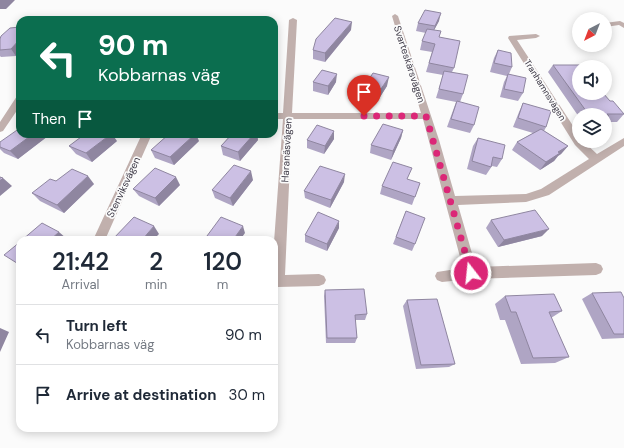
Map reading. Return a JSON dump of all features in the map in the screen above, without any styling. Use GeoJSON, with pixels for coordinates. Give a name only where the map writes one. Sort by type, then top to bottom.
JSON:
{"type":"FeatureCollection","features":[{"type":"Feature","properties":{"kind":"street","name":"Svarteskärsvägen"},"geometry":{"type":"LineString","coordinates":[[395,16],[426,116],[471,273]]}},
{"type":"Feature","properties":{"kind":"street","name":"Haranäsvägen"},"geometry":{"type":"LineString","coordinates":[[293,20],[278,281],[319,280]]}},
{"type":"Feature","properties":{"kind":"street"},"geometry":{"type":"LineString","coordinates":[[612,25],[622,24]]}},
{"type":"Feature","properties":{"kind":"street","name":"Tranhamnsvägen"},"geometry":{"type":"LineString","coordinates":[[536,36],[512,38],[579,143],[596,159]]}},
{"type":"Feature","properties":{"kind":"street"},"geometry":{"type":"LineString","coordinates":[[0,129],[5,117],[16,103]]}},
{"type":"Feature","properties":{"kind":"street"},"geometry":{"type":"LineString","coordinates":[[278,116],[426,116]]}},
{"type":"Feature","properties":{"kind":"street"},"geometry":{"type":"LineString","coordinates":[[5,117],[16,117]]}},
{"type":"Feature","properties":{"kind":"street","name":"Stenviksvägen"},"geometry":{"type":"LineString","coordinates":[[101,236],[145,138]]}},
{"type":"Feature","properties":{"kind":"street"},"geometry":{"type":"LineString","coordinates":[[451,201],[526,198],[545,192],[624,141]]}},
{"type":"Feature","properties":{"kind":"street"},"geometry":{"type":"LineString","coordinates":[[442,276],[471,273],[596,269]]}},
{"type":"Feature","properties":{"kind":"building"},"geometry":{"type":"Polygon","coordinates":[[[425,10],[441,13],[435,26],[418,23],[425,10]]]}},
{"type":"Feature","properties":{"kind":"building"},"geometry":{"type":"Polygon","coordinates":[[[335,18],[352,22],[325,53],[313,50],[316,39],[335,18]]]}},
{"type":"Feature","properties":{"kind":"building"},"geometry":{"type":"Polygon","coordinates":[[[16,27],[16,43],[11,49],[0,50],[1,36],[10,28],[16,27]]]}},
{"type":"Feature","properties":{"kind":"building"},"geometry":{"type":"Polygon","coordinates":[[[427,29],[441,31],[439,37],[460,41],[454,68],[429,63],[435,44],[422,41],[427,29]]]}},
{"type":"Feature","properties":{"kind":"building"},"geometry":{"type":"Polygon","coordinates":[[[498,50],[511,53],[512,67],[494,63],[498,50]]]}},
{"type":"Feature","properties":{"kind":"building"},"geometry":{"type":"Polygon","coordinates":[[[553,65],[572,65],[572,91],[553,65]]]}},
{"type":"Feature","properties":{"kind":"building"},"geometry":{"type":"Polygon","coordinates":[[[322,70],[337,74],[328,86],[313,82],[322,70]]]}},
{"type":"Feature","properties":{"kind":"building"},"geometry":{"type":"Polygon","coordinates":[[[444,71],[468,75],[463,94],[439,89],[444,71]]]}},
{"type":"Feature","properties":{"kind":"building"},"geometry":{"type":"Polygon","coordinates":[[[373,73],[389,77],[381,89],[365,85],[373,73]]]}},
{"type":"Feature","properties":{"kind":"building"},"geometry":{"type":"Polygon","coordinates":[[[508,74],[526,78],[523,93],[504,89],[508,74]]]}},
{"type":"Feature","properties":{"kind":"building"},"geometry":{"type":"Polygon","coordinates":[[[578,100],[609,100],[613,101],[624,114],[612,114],[612,108],[584,108],[578,100]]]}},
{"type":"Feature","properties":{"kind":"building"},"geometry":{"type":"Polygon","coordinates":[[[457,101],[479,107],[474,125],[451,119],[457,101]]]}},
{"type":"Feature","properties":{"kind":"building"},"geometry":{"type":"Polygon","coordinates":[[[523,103],[551,111],[546,127],[518,118],[523,103]]]}},
{"type":"Feature","properties":{"kind":"building"},"geometry":{"type":"Polygon","coordinates":[[[383,124],[403,130],[393,151],[371,145],[383,124]]]}},
{"type":"Feature","properties":{"kind":"building"},"geometry":{"type":"Polygon","coordinates":[[[317,125],[334,131],[325,146],[307,140],[317,125]]]}},
{"type":"Feature","properties":{"kind":"building"},"geometry":{"type":"Polygon","coordinates":[[[541,129],[568,146],[546,162],[517,142],[541,129]]]}},
{"type":"Feature","properties":{"kind":"building"},"geometry":{"type":"Polygon","coordinates":[[[16,131],[16,138],[28,138],[10,151],[0,147],[0,142],[16,131]]]}},
{"type":"Feature","properties":{"kind":"building"},"geometry":{"type":"Polygon","coordinates":[[[80,138],[106,138],[86,153],[69,146],[80,138]]]}},
{"type":"Feature","properties":{"kind":"building"},"geometry":{"type":"Polygon","coordinates":[[[164,138],[191,138],[170,157],[151,150],[164,138]]]}},
{"type":"Feature","properties":{"kind":"building"},"geometry":{"type":"Polygon","coordinates":[[[228,138],[250,138],[238,152],[221,146],[228,138]]]}},
{"type":"Feature","properties":{"kind":"building"},"geometry":{"type":"Polygon","coordinates":[[[478,138],[505,145],[502,159],[493,157],[491,167],[472,161],[478,138]]]}},
{"type":"Feature","properties":{"kind":"building"},"geometry":{"type":"Polygon","coordinates":[[[393,162],[412,168],[407,179],[420,183],[415,197],[382,186],[393,162]]]}},
{"type":"Feature","properties":{"kind":"building"},"geometry":{"type":"Polygon","coordinates":[[[234,165],[251,171],[230,198],[212,190],[234,165]]]}},
{"type":"Feature","properties":{"kind":"building"},"geometry":{"type":"Polygon","coordinates":[[[320,166],[345,174],[331,200],[304,191],[320,166]]]}},
{"type":"Feature","properties":{"kind":"building"},"geometry":{"type":"Polygon","coordinates":[[[155,168],[176,177],[155,198],[133,189],[155,168]]]}},
{"type":"Feature","properties":{"kind":"building"},"geometry":{"type":"Polygon","coordinates":[[[72,169],[88,176],[57,205],[32,193],[50,179],[56,181],[72,169]]]}},
{"type":"Feature","properties":{"kind":"building"},"geometry":{"type":"Polygon","coordinates":[[[535,210],[549,229],[504,240],[491,220],[535,210]]]}},
{"type":"Feature","properties":{"kind":"building"},"geometry":{"type":"Polygon","coordinates":[[[406,211],[425,218],[415,244],[396,237],[406,211]]]}},
{"type":"Feature","properties":{"kind":"building"},"geometry":{"type":"Polygon","coordinates":[[[318,212],[339,221],[327,244],[305,235],[318,212]]]}},
{"type":"Feature","properties":{"kind":"building"},"geometry":{"type":"Polygon","coordinates":[[[134,217],[154,226],[145,236],[116,236],[134,217]]]}},
{"type":"Feature","properties":{"kind":"building"},"geometry":{"type":"Polygon","coordinates":[[[221,217],[243,226],[236,236],[207,236],[221,217]]]}},
{"type":"Feature","properties":{"kind":"building"},"geometry":{"type":"Polygon","coordinates":[[[42,223],[59,232],[54,236],[27,236],[42,223]]]}},
{"type":"Feature","properties":{"kind":"building"},"geometry":{"type":"Polygon","coordinates":[[[16,245],[16,262],[4,255],[16,245]]]}},
{"type":"Feature","properties":{"kind":"building"},"geometry":{"type":"Polygon","coordinates":[[[364,289],[367,314],[355,315],[357,338],[327,338],[325,290],[364,289]]]}},
{"type":"Feature","properties":{"kind":"building"},"geometry":{"type":"Polygon","coordinates":[[[621,292],[624,298],[624,334],[614,334],[592,293],[621,292]]]}},
{"type":"Feature","properties":{"kind":"building"},"geometry":{"type":"Polygon","coordinates":[[[554,294],[562,311],[549,312],[569,357],[533,358],[516,312],[511,312],[505,296],[554,294]]]}},
{"type":"Feature","properties":{"kind":"building"},"geometry":{"type":"Polygon","coordinates":[[[437,299],[455,364],[421,365],[407,300],[437,299]]]}},
{"type":"Feature","properties":{"kind":"route"},"geometry":{"type":"LineString","coordinates":[[364,116],[426,116],[471,273]]}}]}
